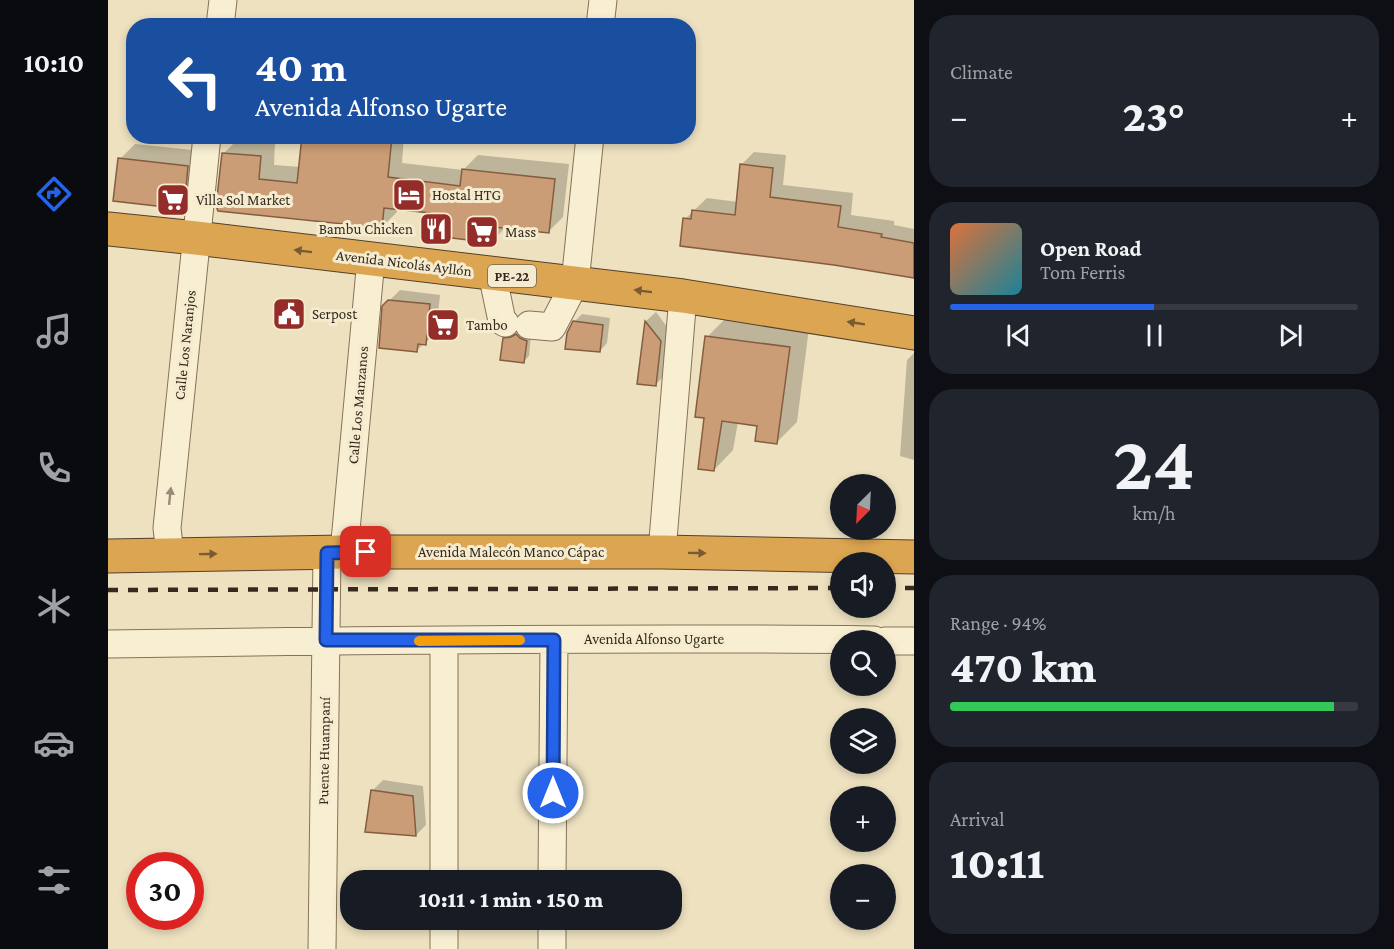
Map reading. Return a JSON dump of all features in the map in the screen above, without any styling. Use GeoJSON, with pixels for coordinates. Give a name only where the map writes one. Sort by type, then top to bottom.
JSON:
{"type":"FeatureCollection","features":[{"type":"Feature","properties":{"kind":"highway","name":"Avenida Nicolás Ayllón"},"geometry":{"type":"LineString","coordinates":[[108,229],[683,296],[914,333]]}},
{"type":"Feature","properties":{"kind":"highway","name":"Avenida Malecón Manco Cápac"},"geometry":{"type":"LineString","coordinates":[[108,556],[335,552],[662,552],[914,557]]}},
{"type":"Feature","properties":{"kind":"street"},"geometry":{"type":"LineString","coordinates":[[221,18],[223,0]]}},
{"type":"Feature","properties":{"kind":"street"},"geometry":{"type":"LineString","coordinates":[[601,18],[603,0]]}},
{"type":"Feature","properties":{"kind":"street","name":"Calle Los Naranjos"},"geometry":{"type":"LineString","coordinates":[[170,554],[167,528],[206,144]]}},
{"type":"Feature","properties":{"kind":"street"},"geometry":{"type":"LineString","coordinates":[[492,273],[502,321],[552,327],[575,283],[589,144]]}},
{"type":"Feature","properties":{"kind":"street","name":"Calle Los Manzanos"},"geometry":{"type":"LineString","coordinates":[[335,552],[372,259]]}},
{"type":"Feature","properties":{"kind":"street"},"geometry":{"type":"LineString","coordinates":[[662,552],[683,296]]}},
{"type":"Feature","properties":{"kind":"street","name":"Puente Huampaní"},"geometry":{"type":"LineString","coordinates":[[322,949],[326,640],[335,552]]}},
{"type":"Feature","properties":{"kind":"street","name":"Avenida Alfonso Ugarte"},"geometry":{"type":"LineString","coordinates":[[108,644],[326,640],[830,640]]}},
{"type":"Feature","properties":{"kind":"street"},"geometry":{"type":"LineString","coordinates":[[552,870],[554,640]]}},
{"type":"Feature","properties":{"kind":"street"},"geometry":{"type":"LineString","coordinates":[[444,641],[444,870]]}},
{"type":"Feature","properties":{"kind":"street"},"geometry":{"type":"LineString","coordinates":[[896,641],[914,641]]}},
{"type":"Feature","properties":{"kind":"street"},"geometry":{"type":"LineString","coordinates":[[444,930],[444,949]]}},
{"type":"Feature","properties":{"kind":"street"},"geometry":{"type":"LineString","coordinates":[[552,930],[552,949]]}},
{"type":"Feature","properties":{"kind":"building"},"geometry":{"type":"Polygon","coordinates":[[[301,144],[391,144],[388,177],[460,186],[462,169],[555,179],[549,233],[494,227],[492,243],[428,235],[430,213],[384,208],[382,228],[218,211],[216,206],[222,153],[261,156],[259,179],[297,183],[301,144]]]}},
{"type":"Feature","properties":{"kind":"building"},"geometry":{"type":"Polygon","coordinates":[[[118,158],[188,166],[185,199],[174,208],[113,201],[118,158]]]}},
{"type":"Feature","properties":{"kind":"building"},"geometry":{"type":"Polygon","coordinates":[[[740,164],[773,168],[770,197],[841,206],[838,227],[882,234],[881,237],[914,243],[914,278],[834,265],[680,246],[683,218],[691,219],[692,210],[735,215],[740,164]]]}},
{"type":"Feature","properties":{"kind":"building"},"geometry":{"type":"Polygon","coordinates":[[[388,300],[430,304],[426,345],[418,344],[417,352],[379,348],[382,306],[388,300]]]}},
{"type":"Feature","properties":{"kind":"building"},"geometry":{"type":"Polygon","coordinates":[[[573,321],[603,325],[600,352],[565,349],[567,333],[573,321]]]}},
{"type":"Feature","properties":{"kind":"building"},"geometry":{"type":"Polygon","coordinates":[[[645,321],[661,341],[656,386],[637,384],[645,321]]]}},
{"type":"Feature","properties":{"kind":"building"},"geometry":{"type":"Polygon","coordinates":[[[516,334],[527,341],[524,363],[500,360],[503,338],[516,334]]]}},
{"type":"Feature","properties":{"kind":"building"},"geometry":{"type":"Polygon","coordinates":[[[705,336],[790,347],[777,444],[755,441],[757,426],[722,421],[714,471],[698,469],[704,418],[695,417],[705,336]]]}},
{"type":"Feature","properties":{"kind":"building"},"geometry":{"type":"Polygon","coordinates":[[[371,790],[413,796],[416,836],[365,832],[371,790]]]}},
{"type":"Feature","properties":{"kind":"railway"},"geometry":{"type":"LineString","coordinates":[[108,590],[830,588]]}},
{"type":"Feature","properties":{"kind":"railway"},"geometry":{"type":"LineString","coordinates":[[896,588],[914,588]]}},
{"type":"Feature","properties":{"kind":"slow traffic"},"geometry":{"type":"LineString","coordinates":[[419,641],[520,640]]}},
{"type":"Feature","properties":{"kind":"place","name":"Hostal HTG"},"geometry":{"type":"Point","coordinates":[409,195]}},
{"type":"Feature","properties":{"kind":"place","name":"Villa Sol Market"},"geometry":{"type":"Point","coordinates":[173,200]}},
{"type":"Feature","properties":{"kind":"place","name":"Bambu Chicken"},"geometry":{"type":"Point","coordinates":[436,229]}},
{"type":"Feature","properties":{"kind":"place","name":"Mass"},"geometry":{"type":"Point","coordinates":[482,232]}},
{"type":"Feature","properties":{"kind":"place","name":"Serpost"},"geometry":{"type":"Point","coordinates":[289,314]}},
{"type":"Feature","properties":{"kind":"place","name":"Tambo"},"geometry":{"type":"Point","coordinates":[443,325]}},
{"type":"Feature","properties":{"kind":"route"},"geometry":{"type":"LineString","coordinates":[[366,552],[327,553],[326,640],[554,640],[553,793]]}}]}
